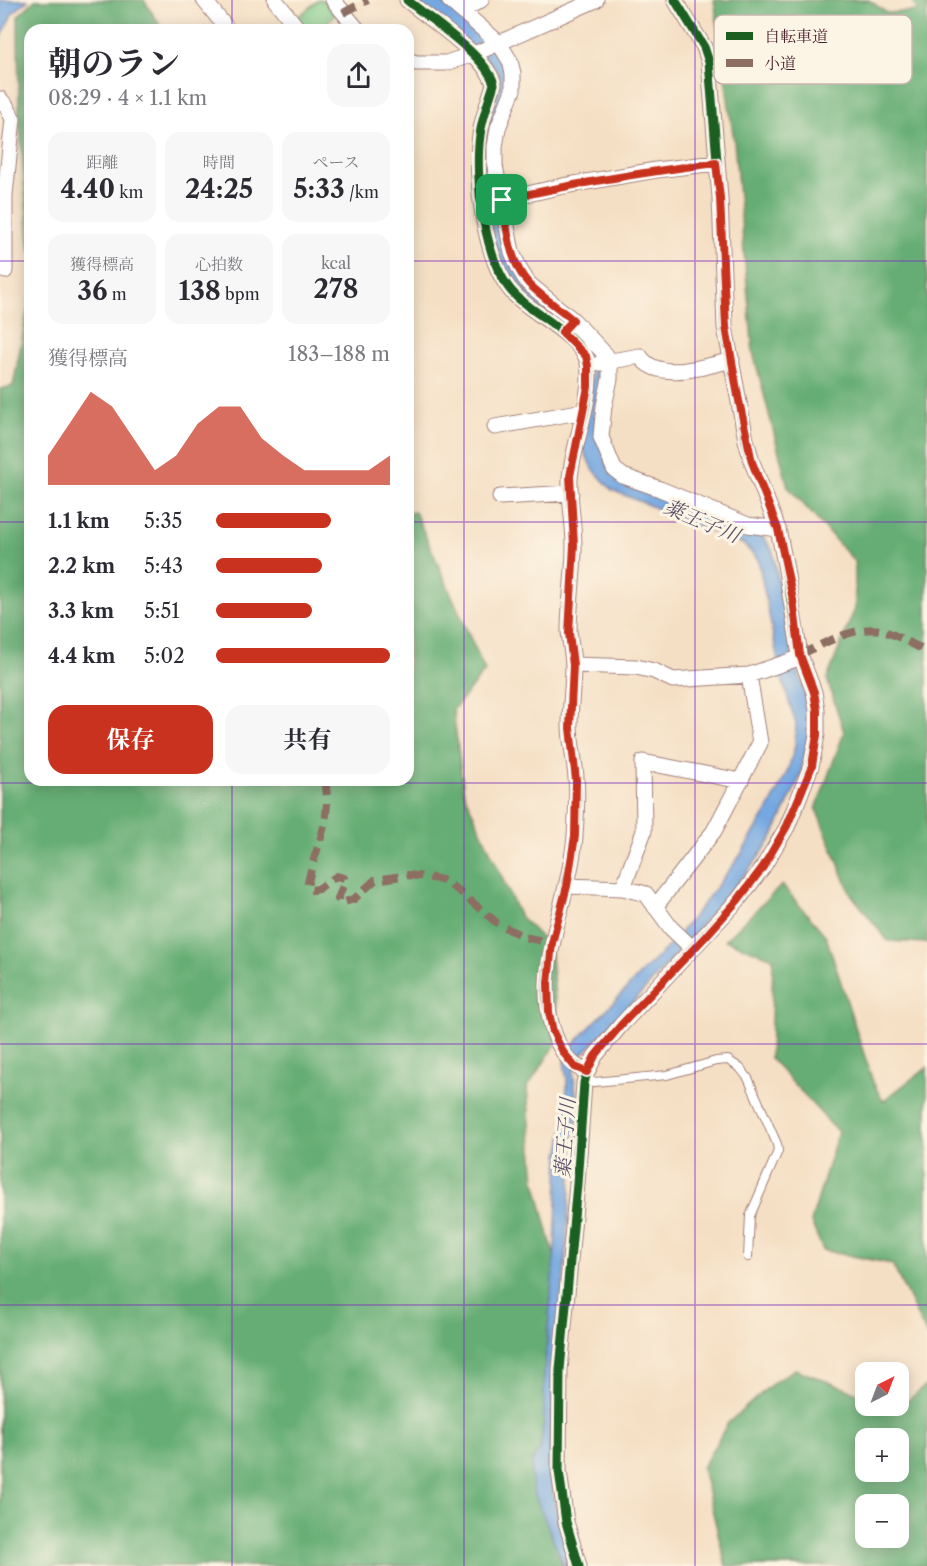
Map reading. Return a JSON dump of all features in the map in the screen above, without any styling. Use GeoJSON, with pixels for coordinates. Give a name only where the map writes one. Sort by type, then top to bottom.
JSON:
{"type":"FeatureCollection","features":[{"type":"Feature","properties":{"kind":"street"},"geometry":{"type":"LineString","coordinates":[[204,0],[223,24]]}},
{"type":"Feature","properties":{"kind":"street"},"geometry":{"type":"LineString","coordinates":[[275,0],[294,24]]}},
{"type":"Feature","properties":{"kind":"street"},"geometry":{"type":"LineString","coordinates":[[333,0],[353,24]]}},
{"type":"Feature","properties":{"kind":"street"},"geometry":{"type":"LineString","coordinates":[[407,0],[474,54],[492,78],[494,84],[479,140],[478,157],[482,205],[494,258],[506,284],[516,296],[562,332],[586,356],[588,366],[588,387],[570,476],[574,545],[569,633],[573,665],[570,728],[576,791],[575,836],[567,886],[552,943],[548,983],[549,1012],[553,1032],[563,1052],[582,1074]]}},
{"type":"Feature","properties":{"kind":"street"},"geometry":{"type":"LineString","coordinates":[[449,0],[499,43],[510,61],[513,90],[498,128],[495,166],[512,252],[528,283],[573,320],[610,361],[610,379],[601,437],[609,461],[614,469],[623,476],[748,525],[778,529]]}},
{"type":"Feature","properties":{"kind":"street"},"geometry":{"type":"LineString","coordinates":[[463,10],[481,0]]}},
{"type":"Feature","properties":{"kind":"street"},"geometry":{"type":"LineString","coordinates":[[414,62],[446,63],[474,54],[596,0]]}},
{"type":"Feature","properties":{"kind":"street"},"geometry":{"type":"LineString","coordinates":[[579,1566],[566,1522],[559,1471],[560,1370],[577,1184],[582,1074],[621,1025],[738,900],[763,867],[787,826],[812,766],[817,735],[814,692],[798,657],[793,600],[778,529],[746,440],[726,327],[720,198],[709,62],[704,47],[675,0]]}},
{"type":"Feature","properties":{"kind":"street"},"geometry":{"type":"LineString","coordinates":[[0,99],[13,119],[5,195],[5,270]]}},
{"type":"Feature","properties":{"kind":"street"},"geometry":{"type":"LineString","coordinates":[[482,205],[563,186],[656,170],[716,163]]}},
{"type":"Feature","properties":{"kind":"street"},"geometry":{"type":"LineString","coordinates":[[494,258],[512,252]]}},
{"type":"Feature","properties":{"kind":"street"},"geometry":{"type":"LineString","coordinates":[[562,332],[573,320]]}},
{"type":"Feature","properties":{"kind":"street"},"geometry":{"type":"LineString","coordinates":[[588,366],[640,356],[645,362],[662,370],[677,372],[732,360]]}},
{"type":"Feature","properties":{"kind":"street"},"geometry":{"type":"LineString","coordinates":[[495,427],[584,411]]}},
{"type":"Feature","properties":{"kind":"street"},"geometry":{"type":"LineString","coordinates":[[578,437],[601,437]]}},
{"type":"Feature","properties":{"kind":"street"},"geometry":{"type":"LineString","coordinates":[[500,497],[571,493]]}},
{"type":"Feature","properties":{"kind":"street"},"geometry":{"type":"LineString","coordinates":[[573,665],[636,668],[654,671],[674,680],[749,675],[798,657]]}},
{"type":"Feature","properties":{"kind":"street"},"geometry":{"type":"LineString","coordinates":[[655,907],[714,831],[760,742],[749,675]]}},
{"type":"Feature","properties":{"kind":"street"},"geometry":{"type":"LineString","coordinates":[[623,888],[644,831],[643,762],[741,781]]}},
{"type":"Feature","properties":{"kind":"street"},"geometry":{"type":"LineString","coordinates":[[567,886],[623,888],[646,894],[671,928],[693,949]]}},
{"type":"Feature","properties":{"kind":"lane"},"geometry":{"type":"LineString","coordinates":[[582,1074],[667,1075],[716,1061],[728,1060],[740,1068],[748,1078],[778,1151],[750,1216],[748,1257]]}},
{"type":"Feature","properties":{"kind":"green space"},"geometry":{"type":"Polygon","coordinates":[[[35,0],[144,0],[159,24],[24,24],[24,178],[19,114],[18,16],[35,0]]]}},
{"type":"Feature","properties":{"kind":"green space"},"geometry":{"type":"Polygon","coordinates":[[[318,0],[323,0],[335,15],[325,24],[300,24],[296,19],[318,0]]]}},
{"type":"Feature","properties":{"kind":"green space"},"geometry":{"type":"Polygon","coordinates":[[[714,0],[869,0],[887,13],[918,11],[911,0],[927,0],[927,943],[888,941],[851,894],[816,809],[844,732],[827,679],[855,608],[855,562],[788,487],[753,352],[734,141],[726,84],[912,84],[912,15],[716,15],[714,0]]]}},
{"type":"Feature","properties":{"kind":"green space"},"geometry":{"type":"Polygon","coordinates":[[[24,328],[24,786],[414,786],[415,512],[485,671],[453,710],[464,793],[519,915],[550,947],[559,1039],[527,1088],[535,1181],[561,1282],[545,1481],[563,1566],[0,1566],[0,389],[13,386],[24,328]]]}},
{"type":"Feature","properties":{"kind":"green space"},"geometry":{"type":"Polygon","coordinates":[[[782,885],[826,936],[873,1082],[883,1101],[927,1067],[927,1336],[892,1264],[823,1250],[811,1222],[838,1132],[770,1058],[773,958],[725,940],[782,885]]]}},
{"type":"Feature","properties":{"kind":"green space"},"geometry":{"type":"Polygon","coordinates":[[[795,1369],[855,1392],[855,1416],[909,1416],[909,1399],[927,1385],[927,1566],[726,1566],[702,1468],[728,1423],[774,1382],[795,1369]]]}},
{"type":"Feature","properties":{"kind":"water"},"geometry":{"type":"Polygon","coordinates":[[[0,0],[28,0],[12,14],[0,41],[0,0]]]}},
{"type":"Feature","properties":{"kind":"water","name":"薬王子川"},"geometry":{"type":"Polygon","coordinates":[[[414,0],[439,0],[486,36],[501,53],[512,78],[493,134],[513,267],[603,358],[606,465],[740,524],[765,539],[773,552],[792,654],[808,702],[809,734],[801,775],[772,838],[753,865],[647,987],[577,1060],[573,1072],[578,1108],[572,1144],[552,1453],[553,1495],[571,1566],[564,1566],[533,1490],[531,1474],[532,1461],[540,1450],[544,1423],[544,1374],[555,1247],[559,1156],[566,1116],[567,1079],[564,1062],[571,1047],[671,944],[740,856],[769,808],[788,770],[795,746],[796,724],[781,676],[758,559],[743,544],[612,490],[592,468],[583,444],[593,370],[532,305],[500,264],[487,212],[483,140],[499,90],[499,74],[486,58],[414,0]]]}},
{"type":"Feature","properties":{"kind":"marked path"},"geometry":{"type":"LineString","coordinates":[[343,13],[368,0]]}},
{"type":"Feature","properties":{"kind":"marked path"},"geometry":{"type":"LineString","coordinates":[[800,655],[839,637],[871,629],[886,632],[927,651]]}},
{"type":"Feature","properties":{"kind":"marked path"},"geometry":{"type":"LineString","coordinates":[[326,786],[325,823],[307,888],[318,889],[337,876],[344,878],[338,899],[342,903],[354,899],[375,880],[408,875],[442,880],[459,891],[497,923],[524,937],[552,943]]}},
{"type":"Feature","properties":{"kind":"cycle path"},"geometry":{"type":"LineString","coordinates":[[407,0],[469,50],[489,73],[494,84],[481,129],[479,174],[484,220],[496,264],[505,282],[516,296],[568,336],[584,354],[588,363],[586,405],[570,478],[574,546],[569,620],[573,658],[570,725],[577,785],[577,807],[572,862],[553,940],[548,966],[547,992],[550,1018],[558,1043],[570,1060],[587,1072]]}},
{"type":"Feature","properties":{"kind":"cycle path"},"geometry":{"type":"LineString","coordinates":[[579,1566],[566,1522],[559,1471],[560,1370],[584,1083],[587,1072],[595,1056],[621,1025],[738,900],[763,867],[787,827],[811,766],[817,735],[814,692],[800,655],[778,529],[746,440],[725,327],[720,198],[709,62],[704,47],[675,0]]}},
{"type":"Feature","properties":{"kind":"route"},"geometry":{"type":"LineString","coordinates":[[716,163],[720,198],[726,327],[746,440],[778,529],[793,600],[800,655],[814,692],[817,710],[817,735],[812,766],[787,826],[763,867],[738,900],[705,937],[621,1025],[595,1056],[587,1072],[575,1067],[563,1052],[553,1032],[549,1012],[548,983],[552,943],[567,886],[575,836],[576,780],[570,728],[573,665],[569,633],[574,545],[570,476],[588,387],[588,366],[586,356],[562,332],[573,320],[528,283],[520,270],[512,252],[502,200],[563,186],[656,170],[716,163]]}}]}
